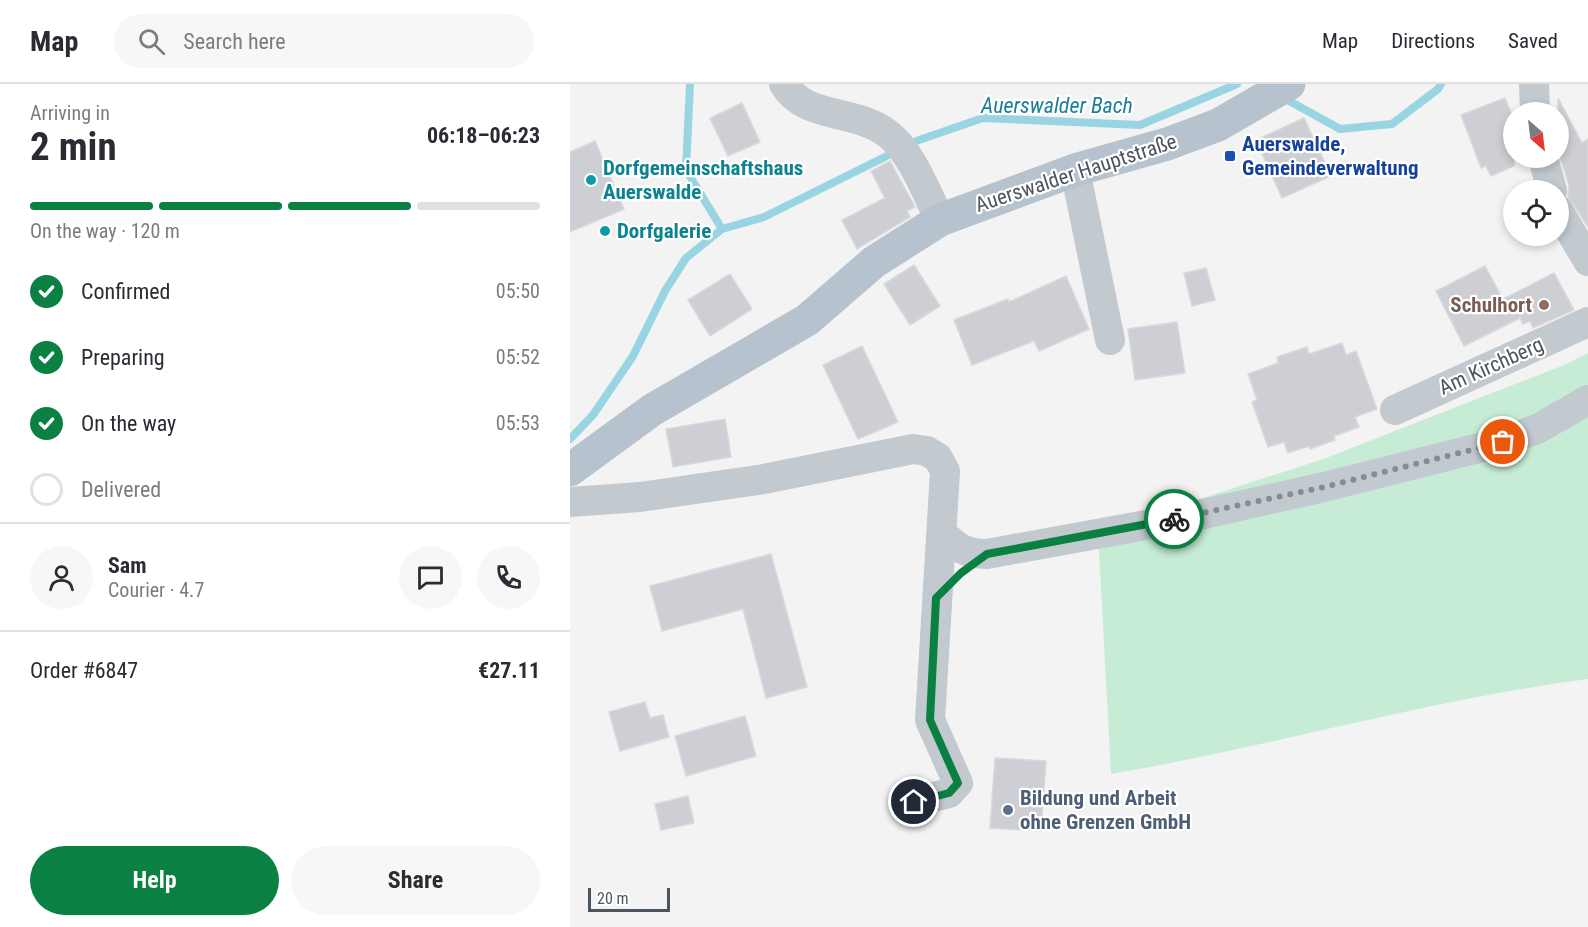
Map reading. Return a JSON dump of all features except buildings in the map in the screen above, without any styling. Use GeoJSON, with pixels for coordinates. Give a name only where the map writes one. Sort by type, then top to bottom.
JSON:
{"type":"FeatureCollection","features":[{"type":"Feature","properties":{"kind":"main road","name":"Auerswalder Hauptstraße"},"geometry":{"type":"LineString","coordinates":[[570,470],[652,410],[807,320],[874,262],[940,220],[1075,170],[1167,144],[1218,125],[1289,84]]}},
{"type":"Feature","properties":{"kind":"street"},"geometry":{"type":"LineString","coordinates":[[784,84],[795,100],[811,107],[868,120],[899,147],[940,220]]}},
{"type":"Feature","properties":{"kind":"street"},"geometry":{"type":"LineString","coordinates":[[1534,84],[1535,102]]}},
{"type":"Feature","properties":{"kind":"street"},"geometry":{"type":"LineString","coordinates":[[1075,170],[1110,340]]}},
{"type":"Feature","properties":{"kind":"street"},"geometry":{"type":"LineString","coordinates":[[1569,229],[1588,261]]}},
{"type":"Feature","properties":{"kind":"street","name":"Am Kirchberg"},"geometry":{"type":"LineString","coordinates":[[1395,410],[1588,322]]}},
{"type":"Feature","properties":{"kind":"street"},"geometry":{"type":"LineString","coordinates":[[942,534],[955,546],[969,554],[987,554],[1190,517],[1320,488],[1491,445],[1539,428],[1588,400]]}},
{"type":"Feature","properties":{"kind":"street"},"geometry":{"type":"LineString","coordinates":[[570,502],[640,497],[764,479],[913,449],[927,451],[938,458],[945,471],[930,720],[958,783],[949,793],[914,802]]}},
{"type":"Feature","properties":{"kind":"street"},"geometry":{"type":"LineString","coordinates":[[936,598],[961,573],[987,554]]}},
{"type":"Feature","properties":{"kind":"green space"},"geometry":{"type":"Polygon","coordinates":[[[1588,353],[1588,679],[1468,699],[1230,751],[1111,774],[1098,532],[1326,458],[1564,365],[1588,353]]]}},
{"type":"Feature","properties":{"kind":"waterway"},"geometry":{"type":"LineString","coordinates":[[690,84],[686,170],[722,229]]}},
{"type":"Feature","properties":{"kind":"waterway","name":"Auerswalder Bach"},"geometry":{"type":"LineString","coordinates":[[570,439],[593,415],[633,356],[665,291],[686,258],[722,229],[764,217],[919,140],[983,118],[1140,125],[1237,84]]}},
{"type":"Feature","properties":{"kind":"waterway","name":"Auerswalder Bach"},"geometry":{"type":"LineString","coordinates":[[1282,97],[1340,129],[1392,124],[1438,89],[1441,84]]}},
{"type":"Feature","properties":{"kind":"way so far"},"geometry":{"type":"LineString","coordinates":[[1174,519],[1320,488],[1503,442]]}},
{"type":"Feature","properties":{"kind":"place","name":"Auerswalde, Gemeindeverwaltung"},"geometry":{"type":"Point","coordinates":[1230,156]}},
{"type":"Feature","properties":{"kind":"place","name":"Dorfgemeinschaftshaus Auerswalde"},"geometry":{"type":"Point","coordinates":[591,180]}},
{"type":"Feature","properties":{"kind":"place","name":"Dorfgalerie"},"geometry":{"type":"Point","coordinates":[605,231]}},
{"type":"Feature","properties":{"kind":"place","name":"Schulhort"},"geometry":{"type":"Point","coordinates":[1544,305]}},
{"type":"Feature","properties":{"kind":"place","name":"Bildung und Arbeit ohne Grenzen GmbH"},"geometry":{"type":"Point","coordinates":[1008,810]}},
{"type":"Feature","properties":{"kind":"route"},"geometry":{"type":"LineString","coordinates":[[914,802],[949,793],[958,783],[930,720],[936,598],[961,573],[987,554],[1174,519]]}}]}
